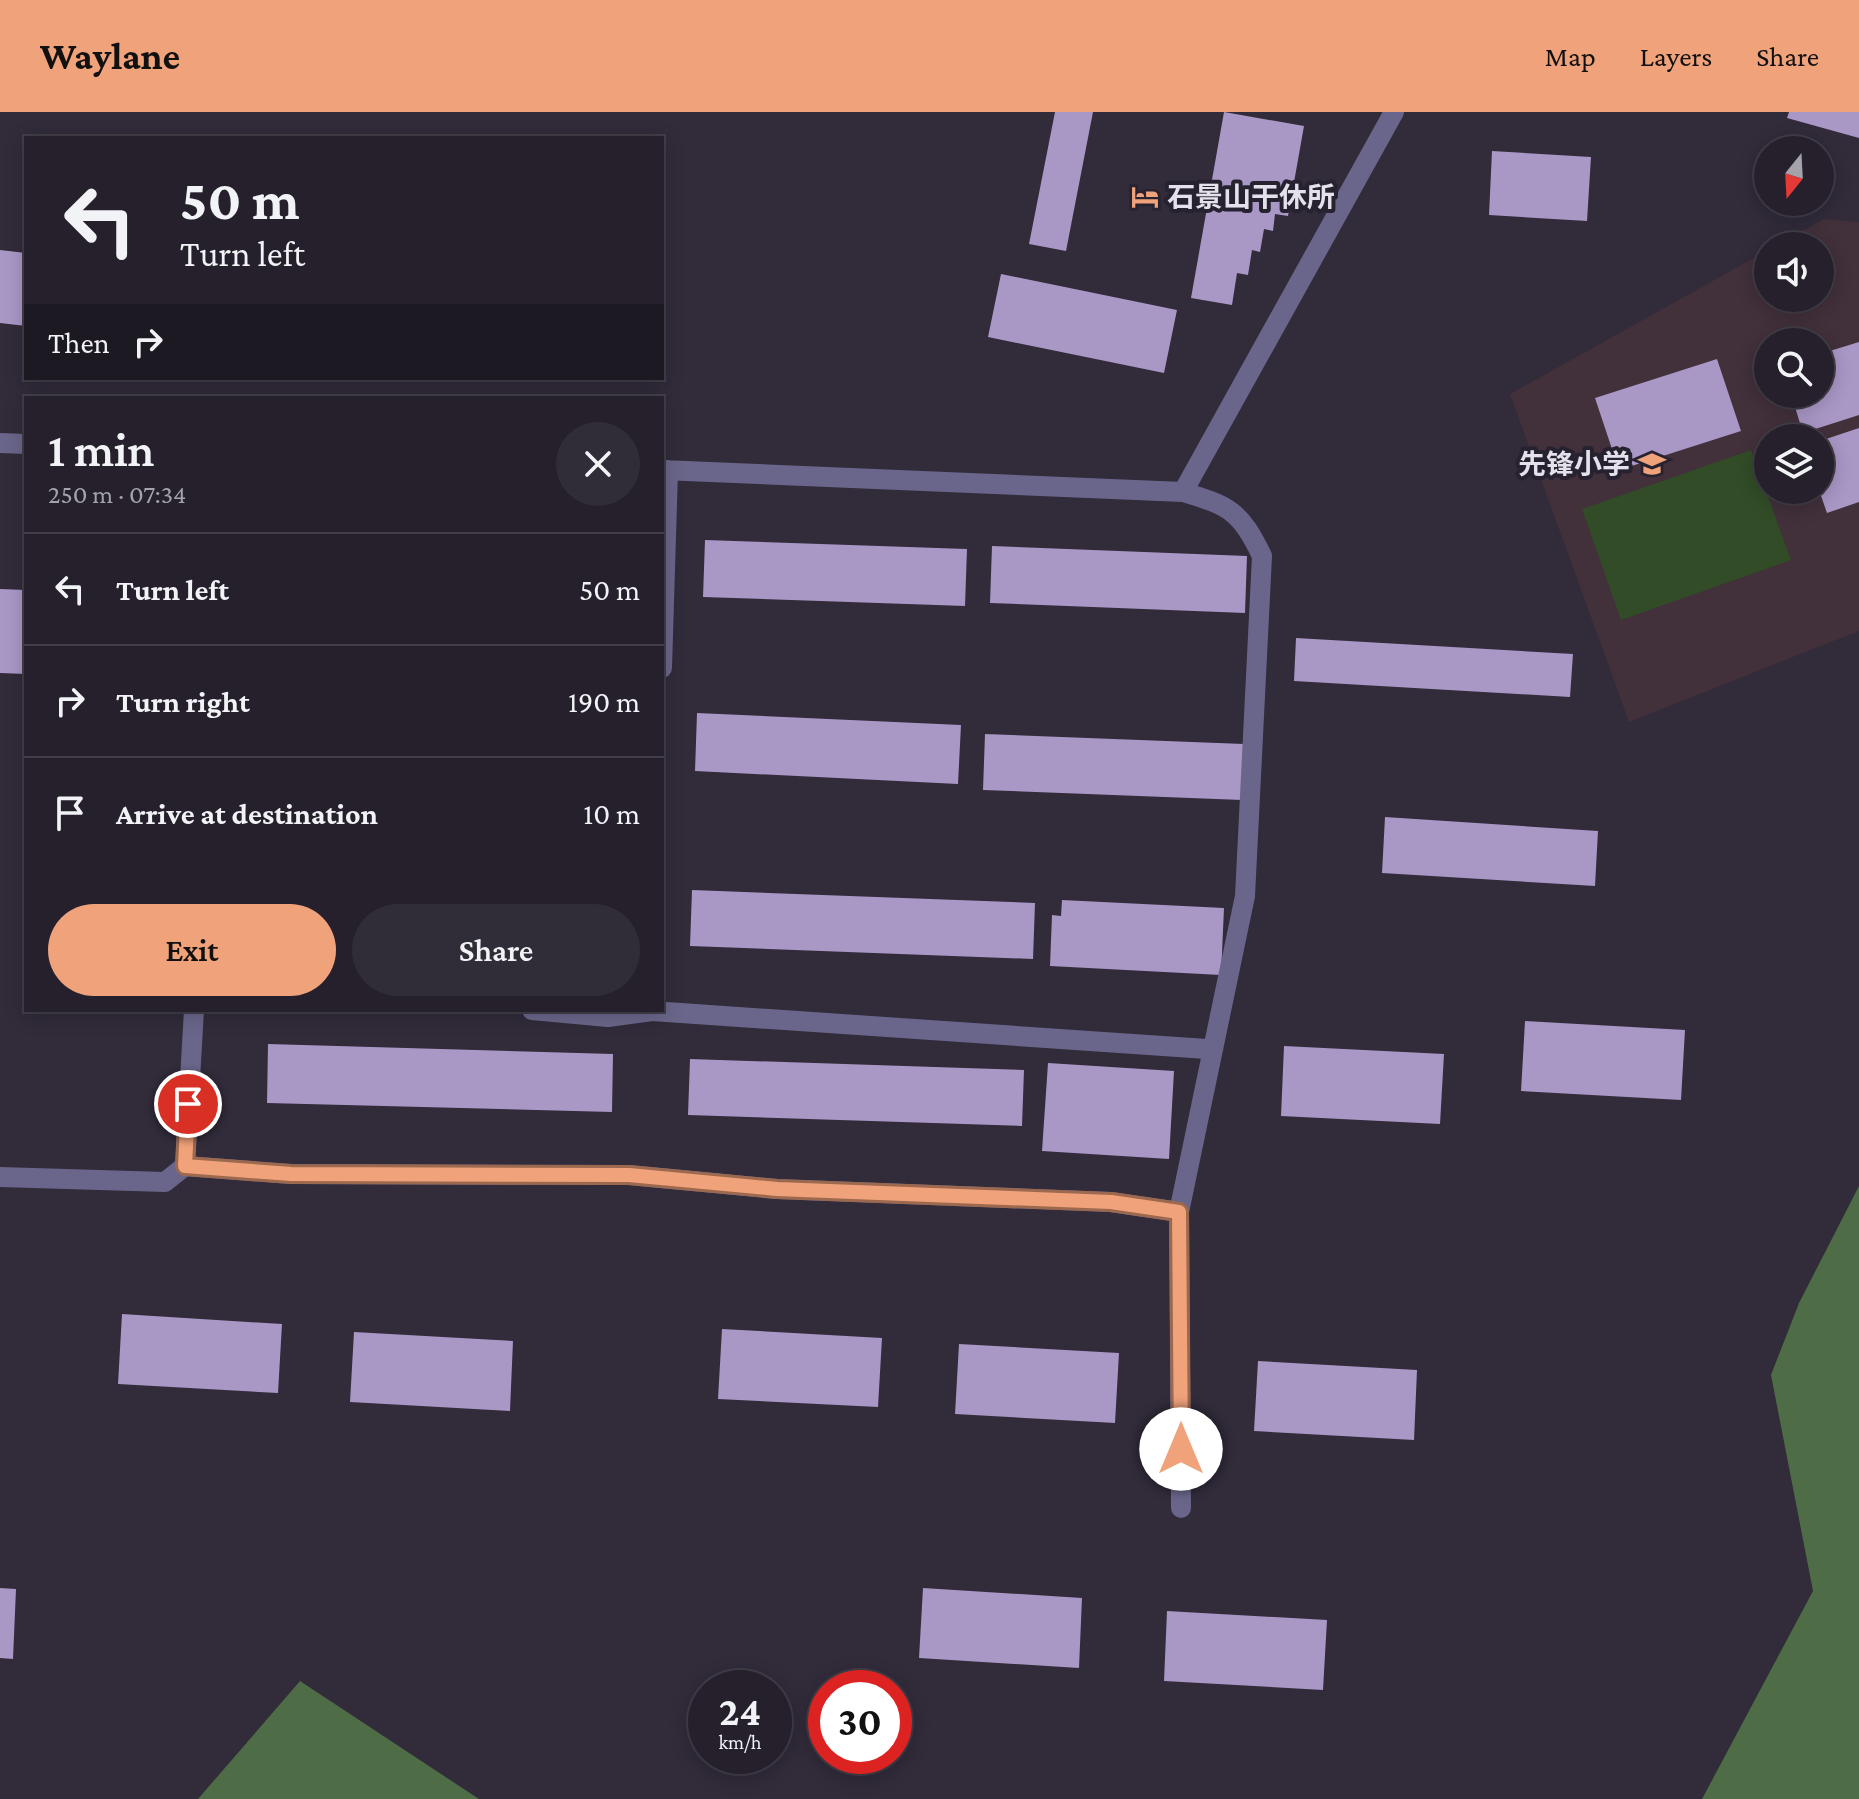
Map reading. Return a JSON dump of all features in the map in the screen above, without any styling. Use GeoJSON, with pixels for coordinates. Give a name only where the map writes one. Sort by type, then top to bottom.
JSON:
{"type":"FeatureCollection","features":[{"type":"Feature","properties":{"kind":"street"},"geometry":{"type":"LineString","coordinates":[[1183,492],[1394,112]]}},
{"type":"Feature","properties":{"kind":"street"},"geometry":{"type":"LineString","coordinates":[[0,443],[24,444]]}},
{"type":"Feature","properties":{"kind":"street"},"geometry":{"type":"LineString","coordinates":[[664,536],[665,470],[1183,492],[1219,503],[1247,524],[1262,556],[1245,896],[1179,1212],[1181,1508]]}},
{"type":"Feature","properties":{"kind":"street"},"geometry":{"type":"LineString","coordinates":[[664,1011],[1207,1049]]}},
{"type":"Feature","properties":{"kind":"street"},"geometry":{"type":"LineString","coordinates":[[185,1166],[194,1012]]}},
{"type":"Feature","properties":{"kind":"street"},"geometry":{"type":"LineString","coordinates":[[554,1012],[608,1017],[639,1012]]}},
{"type":"Feature","properties":{"kind":"street"},"geometry":{"type":"LineString","coordinates":[[0,1177],[165,1182],[185,1166],[291,1174],[629,1175],[777,1189],[1111,1202],[1179,1212]]}},
{"type":"Feature","properties":{"kind":"shaded area","name":"先锋小学"},"geometry":{"type":"Polygon","coordinates":[[[1824,219],[1859,222],[1859,631],[1629,722],[1510,394],[1754,258],[1754,312],[1834,312],[1834,232],[1800,232],[1824,219]]]}},
{"type":"Feature","properties":{"kind":"green space"},"geometry":{"type":"Polygon","coordinates":[[[1751,450],[1754,458],[1754,504],[1771,504],[1791,560],[1621,620],[1582,509],[1751,450]]]}},
{"type":"Feature","properties":{"kind":"green space"},"geometry":{"type":"Polygon","coordinates":[[[1859,1186],[1859,1799],[1702,1799],[1813,1591],[1771,1375],[1799,1303],[1859,1186]]]}},
{"type":"Feature","properties":{"kind":"green space"},"geometry":{"type":"Polygon","coordinates":[[[300,1681],[479,1799],[198,1799],[300,1681]]]}},
{"type":"Feature","properties":{"kind":"building"},"geometry":{"type":"Polygon","coordinates":[[[1055,112],[1093,112],[1066,251],[1029,244],[1055,112]]]}},
{"type":"Feature","properties":{"kind":"building"},"geometry":{"type":"Polygon","coordinates":[[[1224,112],[1304,126],[1288,216],[1275,214],[1273,231],[1264,229],[1260,252],[1252,250],[1248,275],[1237,273],[1232,305],[1191,298],[1224,112]]]}},
{"type":"Feature","properties":{"kind":"building"},"geometry":{"type":"Polygon","coordinates":[[[1789,112],[1859,112],[1859,138],[1787,118],[1789,112]]]}},
{"type":"Feature","properties":{"kind":"building"},"geometry":{"type":"Polygon","coordinates":[[[1492,151],[1591,157],[1587,221],[1489,215],[1492,151]]]}},
{"type":"Feature","properties":{"kind":"building"},"geometry":{"type":"Polygon","coordinates":[[[0,250],[24,253],[24,326],[0,323],[0,250]]]}},
{"type":"Feature","properties":{"kind":"building"},"geometry":{"type":"Polygon","coordinates":[[[1001,274],[1177,310],[1164,373],[988,337],[1001,274]]]}},
{"type":"Feature","properties":{"kind":"building"},"geometry":{"type":"Polygon","coordinates":[[[1859,342],[1859,415],[1831,424],[1800,424],[1795,408],[1834,408],[1834,350],[1859,342]]]}},
{"type":"Feature","properties":{"kind":"building"},"geometry":{"type":"Polygon","coordinates":[[[1717,359],[1741,431],[1619,470],[1595,398],[1717,359]]]}},
{"type":"Feature","properties":{"kind":"building"},"geometry":{"type":"Polygon","coordinates":[[[1859,428],[1859,502],[1827,513],[1824,504],[1834,504],[1834,436],[1859,428]]]}},
{"type":"Feature","properties":{"kind":"building"},"geometry":{"type":"Polygon","coordinates":[[[705,540],[967,549],[965,606],[703,597],[705,540]]]}},
{"type":"Feature","properties":{"kind":"building"},"geometry":{"type":"Polygon","coordinates":[[[992,546],[1247,556],[1245,613],[990,603],[992,546]]]}},
{"type":"Feature","properties":{"kind":"building"},"geometry":{"type":"Polygon","coordinates":[[[0,589],[24,590],[24,674],[0,673],[0,589]]]}},
{"type":"Feature","properties":{"kind":"building"},"geometry":{"type":"Polygon","coordinates":[[[1296,638],[1573,654],[1570,697],[1294,681],[1296,638]]]}},
{"type":"Feature","properties":{"kind":"building"},"geometry":{"type":"Polygon","coordinates":[[[697,713],[961,725],[958,784],[695,771],[697,713]]]}},
{"type":"Feature","properties":{"kind":"building"},"geometry":{"type":"Polygon","coordinates":[[[985,734],[1244,744],[1242,800],[983,790],[985,734]]]}},
{"type":"Feature","properties":{"kind":"building"},"geometry":{"type":"Polygon","coordinates":[[[1385,817],[1598,831],[1595,886],[1382,873],[1385,817]]]}},
{"type":"Feature","properties":{"kind":"building"},"geometry":{"type":"Polygon","coordinates":[[[692,890],[1035,903],[1033,959],[690,946],[692,890]]]}},
{"type":"Feature","properties":{"kind":"building"},"geometry":{"type":"Polygon","coordinates":[[[1062,900],[1224,908],[1221,975],[1050,966],[1052,915],[1061,916],[1062,900]]]}},
{"type":"Feature","properties":{"kind":"building"},"geometry":{"type":"Polygon","coordinates":[[[1525,1021],[1685,1030],[1681,1100],[1521,1091],[1525,1021]]]}},
{"type":"Feature","properties":{"kind":"building"},"geometry":{"type":"Polygon","coordinates":[[[268,1044],[613,1054],[612,1112],[267,1103],[268,1044]]]}},
{"type":"Feature","properties":{"kind":"building"},"geometry":{"type":"Polygon","coordinates":[[[1284,1046],[1444,1054],[1440,1124],[1281,1116],[1284,1046]]]}},
{"type":"Feature","properties":{"kind":"building"},"geometry":{"type":"Polygon","coordinates":[[[690,1059],[1024,1070],[1022,1126],[688,1115],[690,1059]]]}},
{"type":"Feature","properties":{"kind":"building"},"geometry":{"type":"Polygon","coordinates":[[[1048,1063],[1174,1071],[1169,1159],[1042,1151],[1048,1063]]]}},
{"type":"Feature","properties":{"kind":"building"},"geometry":{"type":"Polygon","coordinates":[[[122,1314],[282,1324],[278,1393],[118,1384],[122,1314]]]}},
{"type":"Feature","properties":{"kind":"building"},"geometry":{"type":"Polygon","coordinates":[[[722,1329],[882,1338],[878,1407],[718,1399],[722,1329]]]}},
{"type":"Feature","properties":{"kind":"building"},"geometry":{"type":"Polygon","coordinates":[[[354,1332],[513,1341],[510,1411],[350,1402],[354,1332]]]}},
{"type":"Feature","properties":{"kind":"building"},"geometry":{"type":"Polygon","coordinates":[[[959,1344],[1119,1353],[1115,1423],[955,1414],[959,1344]]]}},
{"type":"Feature","properties":{"kind":"building"},"geometry":{"type":"Polygon","coordinates":[[[1258,1361],[1417,1370],[1414,1440],[1254,1431],[1258,1361]]]}},
{"type":"Feature","properties":{"kind":"building"},"geometry":{"type":"Polygon","coordinates":[[[0,1588],[16,1589],[13,1659],[0,1658],[0,1588]]]}},
{"type":"Feature","properties":{"kind":"building"},"geometry":{"type":"Polygon","coordinates":[[[923,1588],[1082,1598],[1079,1668],[919,1658],[923,1588]]]}},
{"type":"Feature","properties":{"kind":"building"},"geometry":{"type":"Polygon","coordinates":[[[1167,1611],[1327,1620],[1323,1690],[1164,1681],[1167,1611]]]}},
{"type":"Feature","properties":{"kind":"place","name":"石景山干休所"},"geometry":{"type":"Point","coordinates":[1145,197]}},
{"type":"Feature","properties":{"kind":"place","name":"先锋小学"},"geometry":{"type":"Point","coordinates":[1652,464]}},
{"type":"Feature","properties":{"kind":"route"},"geometry":{"type":"LineString","coordinates":[[188,1104],[185,1166],[291,1174],[629,1175],[777,1189],[1111,1202],[1179,1212],[1181,1449]]}}]}
